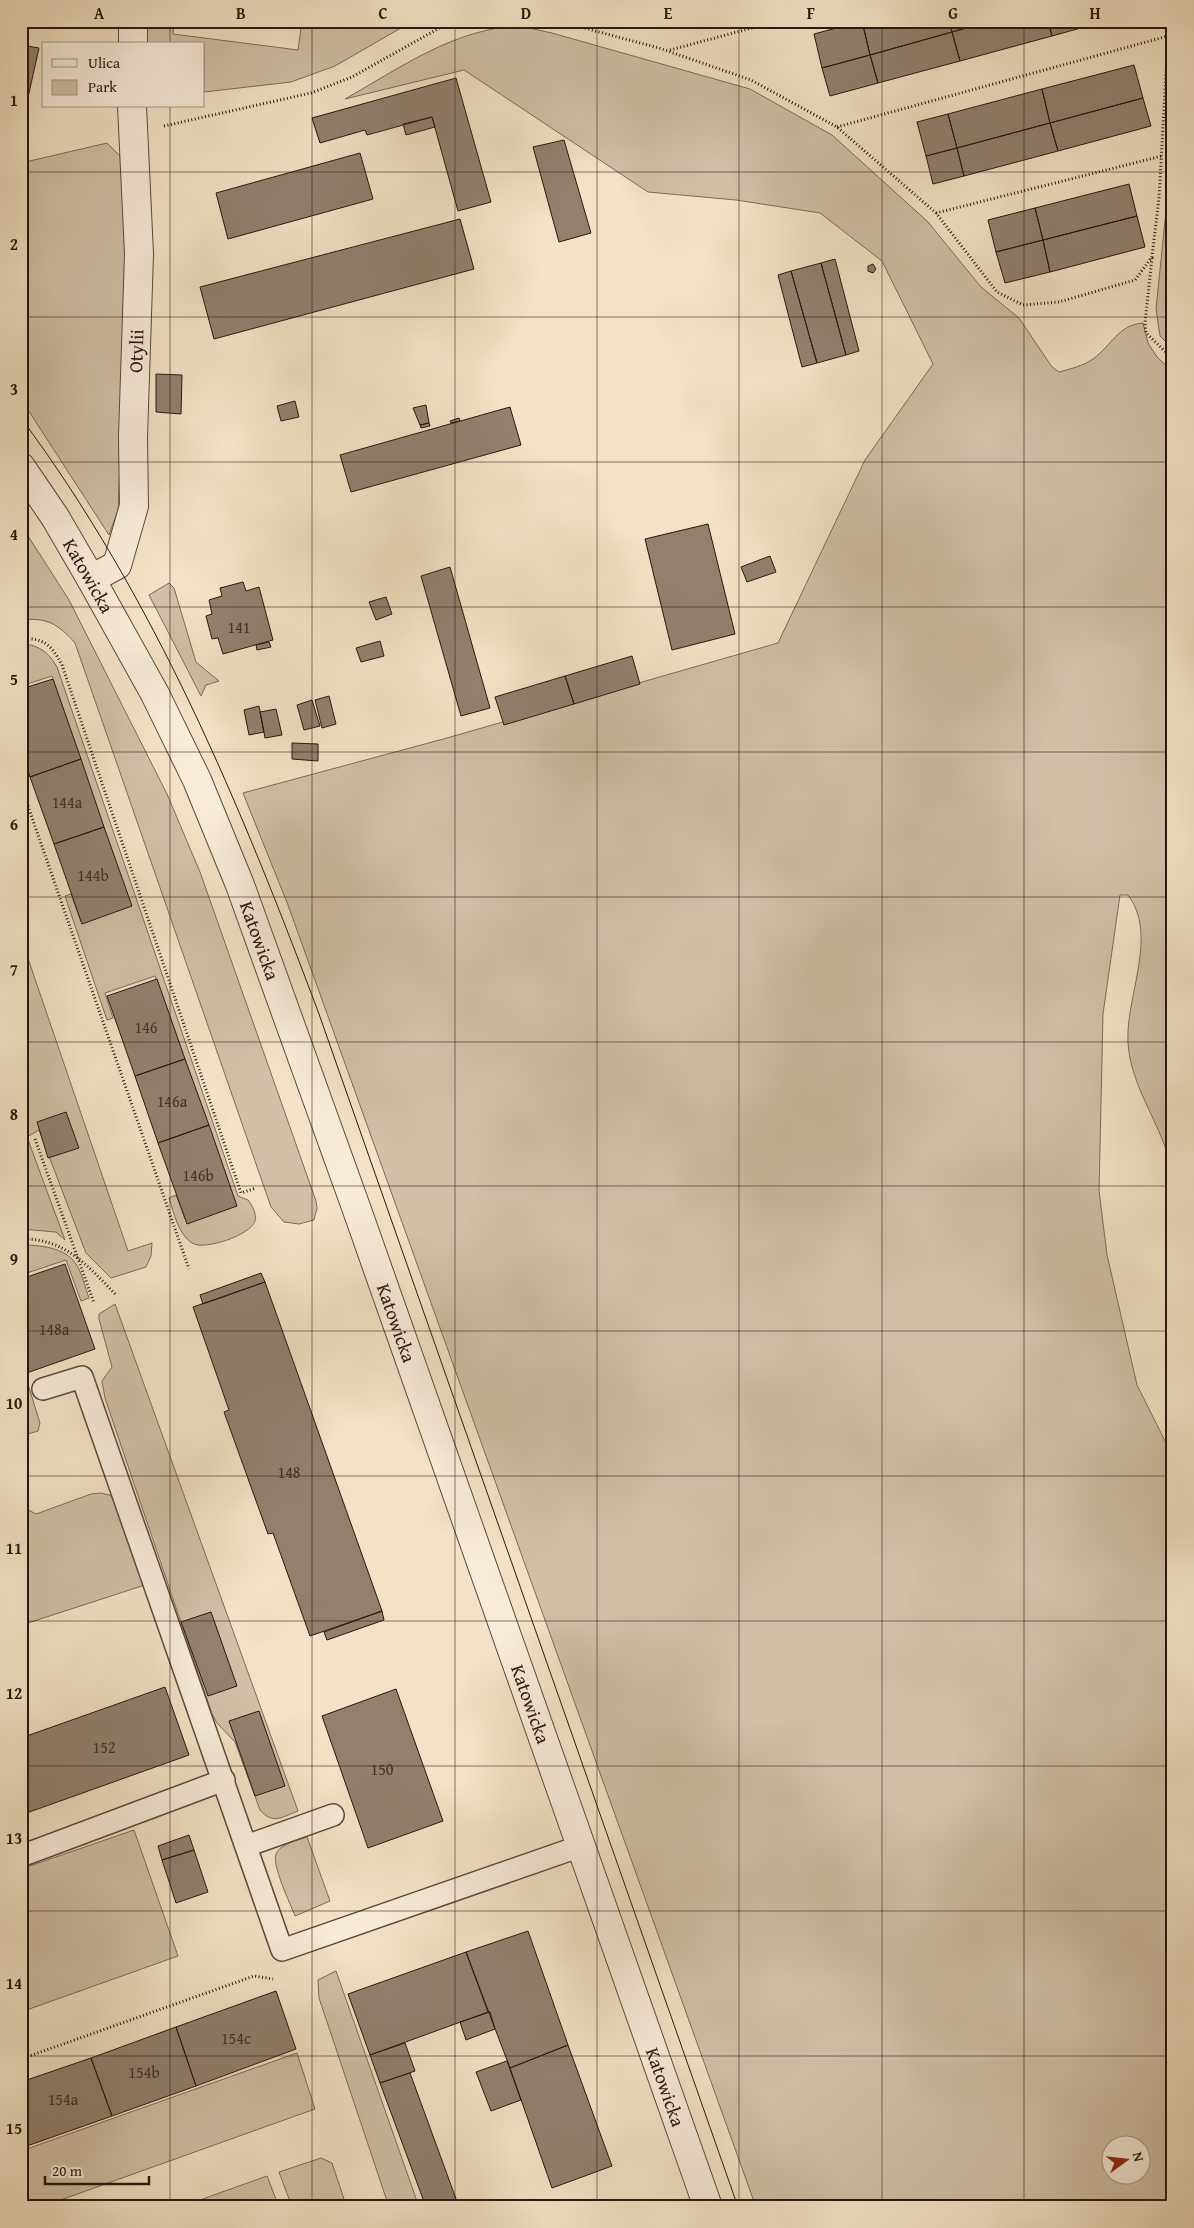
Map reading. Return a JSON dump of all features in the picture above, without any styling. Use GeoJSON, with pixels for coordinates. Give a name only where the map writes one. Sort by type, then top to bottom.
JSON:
{"type":"FeatureCollection","features":[{"type":"Feature","properties":{"kind":"street"},"geometry":{"type":"LineString","coordinates":[[132,42],[133,21]]}},
{"type":"Feature","properties":{"kind":"street","name":"Otylii"},"geometry":{"type":"LineString","coordinates":[[91,579],[117,565],[134,506],[133,437],[138,254],[132,108]]}},
{"type":"Feature","properties":{"kind":"street","name":"Katowicka"},"geometry":{"type":"LineString","coordinates":[[21,468],[54,517],[91,579],[155,694],[197,780],[240,885],[348,1183],[708,2207]]}},
{"type":"Feature","properties":{"kind":"lane"},"geometry":{"type":"LineString","coordinates":[[44,1389],[82,1377],[282,1950],[580,1846]]}},
{"type":"Feature","properties":{"kind":"lane"},"geometry":{"type":"LineString","coordinates":[[21,1856],[224,1780]]}},
{"type":"Feature","properties":{"kind":"lane"},"geometry":{"type":"LineString","coordinates":[[246,1846],[333,1815]]}},
{"type":"Feature","properties":{"kind":"path"},"geometry":{"type":"LineString","coordinates":[[132,133],[311,93],[352,77],[452,21]]}},
{"type":"Feature","properties":{"kind":"path"},"geometry":{"type":"LineString","coordinates":[[570,21],[573,25],[668,51],[751,80],[836,127],[936,213],[997,292],[1023,305],[1059,302],[1135,280],[1152,257]]}},
{"type":"Feature","properties":{"kind":"path"},"geometry":{"type":"LineString","coordinates":[[668,51],[778,21]]}},
{"type":"Feature","properties":{"kind":"path"},"geometry":{"type":"LineString","coordinates":[[1169,21],[1162,156],[1145,323],[1146,333],[1173,359]]}},
{"type":"Feature","properties":{"kind":"path"},"geometry":{"type":"LineString","coordinates":[[836,127],[1168,36]]}},
{"type":"Feature","properties":{"kind":"path"},"geometry":{"type":"LineString","coordinates":[[1168,36],[1173,40]]}},
{"type":"Feature","properties":{"kind":"path"},"geometry":{"type":"LineString","coordinates":[[936,213],[1162,156]]}},
{"type":"Feature","properties":{"kind":"path"},"geometry":{"type":"LineString","coordinates":[[21,639],[33,638],[45,642],[55,652],[62,665],[241,1194],[256,1188]]}},
{"type":"Feature","properties":{"kind":"path"},"geometry":{"type":"LineString","coordinates":[[21,786],[189,1269]]}},
{"type":"Feature","properties":{"kind":"path"},"geometry":{"type":"LineString","coordinates":[[35,1139],[94,1303]]}},
{"type":"Feature","properties":{"kind":"path"},"geometry":{"type":"LineString","coordinates":[[21,1239],[50,1242],[63,1247],[116,1295]]}},
{"type":"Feature","properties":{"kind":"green space"},"geometry":{"type":"Polygon","coordinates":[[[147,21],[174,21],[173,34],[298,50],[302,21],[413,21],[335,66],[291,82],[205,92],[205,42],[147,42],[147,21]]]}},
{"type":"Feature","properties":{"kind":"green space"},"geometry":{"type":"Polygon","coordinates":[[[520,26],[552,33],[750,89],[832,135],[928,222],[981,287],[1019,318],[1052,367],[1059,372],[1093,359],[1121,332],[1134,325],[1143,323],[1148,343],[1157,357],[1173,372],[1173,1180],[1170,1162],[1164,1145],[1142,1095],[1131,1061],[1128,1025],[1141,948],[1141,929],[1137,911],[1128,895],[1120,895],[1103,1014],[1099,1191],[1107,1255],[1137,1385],[1173,1457],[1173,2207],[756,2207],[288,905],[243,793],[447,738],[778,643],[865,460],[933,364],[882,261],[820,213],[736,200],[648,192],[464,70],[345,99],[407,63],[451,42],[496,28],[520,26]]]}},
{"type":"Feature","properties":{"kind":"green space"},"geometry":{"type":"Polygon","coordinates":[[[107,143],[120,156],[127,288],[118,510],[109,535],[21,399],[21,163],[107,143]]]}},
{"type":"Feature","properties":{"kind":"green space"},"geometry":{"type":"Polygon","coordinates":[[[1173,143],[1173,349],[1160,336],[1156,309],[1173,143]]]}},
{"type":"Feature","properties":{"kind":"green space"},"geometry":{"type":"Polygon","coordinates":[[[21,525],[69,600],[167,794],[200,872],[316,1201],[317,1208],[314,1220],[299,1224],[284,1222],[271,1207],[75,643],[63,631],[51,623],[30,619],[21,620],[21,525]]]}},
{"type":"Feature","properties":{"kind":"green space"},"geometry":{"type":"Polygon","coordinates":[[[169,583],[174,588],[196,662],[219,681],[206,685],[201,696],[149,595],[169,583]]]}},
{"type":"Feature","properties":{"kind":"green space"},"geometry":{"type":"Polygon","coordinates":[[[31,645],[40,648],[46,653],[57,667],[238,1196],[248,1200],[255,1213],[255,1221],[252,1226],[226,1240],[206,1245],[192,1243],[180,1229],[169,1198],[176,1195],[185,1219],[180,1047],[155,976],[105,993],[113,1018],[107,1020],[65,896],[71,894],[81,922],[130,905],[52,676],[21,686],[21,646],[31,645]]]}},
{"type":"Feature","properties":{"kind":"green space"},"geometry":{"type":"Polygon","coordinates":[[[21,938],[128,1251],[152,1243],[151,1256],[146,1267],[111,1278],[86,1253],[39,1130],[27,1137],[65,1240],[56,1232],[21,1229],[21,938]]]}},
{"type":"Feature","properties":{"kind":"green space"},"geometry":{"type":"Polygon","coordinates":[[[21,1245],[51,1248],[71,1258],[80,1272],[89,1298],[81,1301],[66,1260],[21,1275],[21,1245]]]}},
{"type":"Feature","properties":{"kind":"green space"},"geometry":{"type":"Polygon","coordinates":[[[115,1304],[298,1811],[282,1817],[269,1817],[260,1810],[235,1742],[217,1723],[212,1714],[105,1398],[102,1381],[112,1367],[99,1314],[115,1304]]]}},
{"type":"Feature","properties":{"kind":"green space"},"geometry":{"type":"Polygon","coordinates":[[[26,1378],[40,1423],[38,1431],[21,1436],[21,1380],[26,1378]]]}},
{"type":"Feature","properties":{"kind":"green space"},"geometry":{"type":"Polygon","coordinates":[[[101,1493],[115,1498],[148,1584],[28,1623],[21,1603],[21,1497],[25,1508],[36,1514],[91,1494],[101,1493]]]}},
{"type":"Feature","properties":{"kind":"green space"},"geometry":{"type":"Polygon","coordinates":[[[134,1830],[178,1956],[21,2012],[21,1869],[134,1830]]]}},
{"type":"Feature","properties":{"kind":"green space"},"geometry":{"type":"Polygon","coordinates":[[[307,1837],[330,1901],[295,1916],[275,1860],[278,1851],[285,1845],[307,1837]]]}},
{"type":"Feature","properties":{"kind":"green space"},"geometry":{"type":"Polygon","coordinates":[[[336,1971],[419,2207],[389,2207],[319,1998],[318,1980],[336,1971]]]}},
{"type":"Feature","properties":{"kind":"green space"},"geometry":{"type":"Polygon","coordinates":[[[297,2053],[315,2109],[41,2207],[21,2207],[21,2151],[297,2053]]]}},
{"type":"Feature","properties":{"kind":"green space"},"geometry":{"type":"Polygon","coordinates":[[[321,2158],[332,2163],[344,2199],[322,2207],[292,2207],[279,2172],[321,2158]]]}},
{"type":"Feature","properties":{"kind":"green space"},"geometry":{"type":"Polygon","coordinates":[[[267,2176],[279,2207],[199,2207],[197,2201],[267,2176]]]}},
{"type":"Feature","properties":{"kind":"building"},"geometry":{"type":"Polygon","coordinates":[[[862,21],[949,21],[952,32],[870,55],[862,21]]]}},
{"type":"Feature","properties":{"kind":"building"},"geometry":{"type":"Polygon","coordinates":[[[862,21],[870,55],[822,68],[814,34],[862,21]]]}},
{"type":"Feature","properties":{"kind":"building"},"geometry":{"type":"Polygon","coordinates":[[[949,21],[992,21],[952,32],[949,21]]]}},
{"type":"Feature","properties":{"kind":"building"},"geometry":{"type":"Polygon","coordinates":[[[992,21],[1048,21],[1052,36],[960,61],[952,32],[992,21]]]}},
{"type":"Feature","properties":{"kind":"building"},"geometry":{"type":"Polygon","coordinates":[[[1048,21],[1106,21],[1052,36],[1048,21]]]}},
{"type":"Feature","properties":{"kind":"building"},"geometry":{"type":"Polygon","coordinates":[[[952,32],[960,61],[878,83],[870,55],[952,32]]]}},
{"type":"Feature","properties":{"kind":"building"},"geometry":{"type":"Polygon","coordinates":[[[21,45],[39,48],[21,129],[21,45]]]}},
{"type":"Feature","properties":{"kind":"building"},"geometry":{"type":"Polygon","coordinates":[[[870,55],[878,83],[830,96],[822,68],[870,55]]]}},
{"type":"Feature","properties":{"kind":"building"},"geometry":{"type":"Polygon","coordinates":[[[1134,65],[1143,98],[1050,123],[1042,89],[1134,65]]]}},
{"type":"Feature","properties":{"kind":"building"},"geometry":{"type":"Polygon","coordinates":[[[456,78],[491,202],[458,211],[432,117],[367,135],[365,130],[320,143],[312,118],[456,78]]]}},
{"type":"Feature","properties":{"kind":"building"},"geometry":{"type":"Polygon","coordinates":[[[1042,89],[1050,123],[957,148],[948,114],[1042,89]]]}},
{"type":"Feature","properties":{"kind":"building"},"geometry":{"type":"Polygon","coordinates":[[[1143,98],[1151,126],[1058,151],[1050,123],[1143,98]]]}},
{"type":"Feature","properties":{"kind":"building"},"geometry":{"type":"Polygon","coordinates":[[[948,114],[957,148],[926,156],[917,122],[948,114]]]}},
{"type":"Feature","properties":{"kind":"building"},"geometry":{"type":"Polygon","coordinates":[[[432,117],[435,127],[406,135],[403,124],[432,117]]]}},
{"type":"Feature","properties":{"kind":"building"},"geometry":{"type":"Polygon","coordinates":[[[1050,123],[1058,151],[964,176],[957,148],[1050,123]]]}},
{"type":"Feature","properties":{"kind":"building"},"geometry":{"type":"Polygon","coordinates":[[[564,140],[591,233],[559,242],[533,147],[564,140]]]}},
{"type":"Feature","properties":{"kind":"building"},"geometry":{"type":"Polygon","coordinates":[[[957,148],[964,176],[933,184],[926,156],[957,148]]]}},
{"type":"Feature","properties":{"kind":"building"},"geometry":{"type":"Polygon","coordinates":[[[360,153],[373,199],[228,239],[216,193],[360,153]]]}},
{"type":"Feature","properties":{"kind":"building"},"geometry":{"type":"Polygon","coordinates":[[[1129,184],[1137,216],[1043,240],[1035,208],[1129,184]]]}},
{"type":"Feature","properties":{"kind":"building"},"geometry":{"type":"Polygon","coordinates":[[[1035,208],[1043,240],[996,252],[988,220],[1035,208]]]}},
{"type":"Feature","properties":{"kind":"building"},"geometry":{"type":"Polygon","coordinates":[[[1137,216],[1145,247],[1050,272],[1043,240],[1137,216]]]}},
{"type":"Feature","properties":{"kind":"building"},"geometry":{"type":"Polygon","coordinates":[[[460,219],[474,269],[214,339],[200,287],[460,219]]]}},
{"type":"Feature","properties":{"kind":"building"},"geometry":{"type":"Polygon","coordinates":[[[1043,240],[1050,272],[1005,283],[996,252],[1043,240]]]}},
{"type":"Feature","properties":{"kind":"building"},"geometry":{"type":"Polygon","coordinates":[[[835,259],[859,351],[846,355],[821,263],[835,259]]]}},
{"type":"Feature","properties":{"kind":"building"},"geometry":{"type":"Polygon","coordinates":[[[821,263],[846,355],[817,363],[791,271],[821,263]]]}},
{"type":"Feature","properties":{"kind":"building"},"geometry":{"type":"Polygon","coordinates":[[[873,264],[876,269],[873,273],[868,271],[868,266],[873,264]]]}},
{"type":"Feature","properties":{"kind":"building"},"geometry":{"type":"Polygon","coordinates":[[[791,271],[817,363],[802,367],[778,275],[791,271]]]}},
{"type":"Feature","properties":{"kind":"building"},"geometry":{"type":"Polygon","coordinates":[[[156,374],[182,375],[181,414],[156,412],[156,374]]]}},
{"type":"Feature","properties":{"kind":"building"},"geometry":{"type":"Polygon","coordinates":[[[295,401],[299,417],[281,421],[277,406],[295,401]]]}},
{"type":"Feature","properties":{"kind":"building"},"geometry":{"type":"Polygon","coordinates":[[[426,405],[429,423],[420,425],[413,408],[426,405]]]}},
{"type":"Feature","properties":{"kind":"building"},"geometry":{"type":"Polygon","coordinates":[[[510,407],[521,445],[351,492],[340,455],[510,407]]]}},
{"type":"Feature","properties":{"kind":"building"},"geometry":{"type":"Polygon","coordinates":[[[459,418],[460,421],[451,423],[450,421],[459,418]]]}},
{"type":"Feature","properties":{"kind":"building"},"geometry":{"type":"Polygon","coordinates":[[[429,423],[430,426],[421,428],[420,425],[429,423]]]}},
{"type":"Feature","properties":{"kind":"building"},"geometry":{"type":"Polygon","coordinates":[[[708,524],[735,634],[672,650],[645,539],[708,524]]]}},
{"type":"Feature","properties":{"kind":"building"},"geometry":{"type":"Polygon","coordinates":[[[770,556],[776,572],[747,582],[741,567],[770,556]]]}},
{"type":"Feature","properties":{"kind":"building"},"geometry":{"type":"Polygon","coordinates":[[[450,567],[490,708],[461,716],[421,576],[450,567]]]}},
{"type":"Feature","properties":{"kind":"building"},"geometry":{"type":"Polygon","coordinates":[[[243,582],[246,591],[259,587],[273,640],[223,654],[218,638],[212,639],[206,616],[212,614],[209,600],[222,596],[220,588],[243,582]]]}},
{"type":"Feature","properties":{"kind":"building"},"geometry":{"type":"Polygon","coordinates":[[[386,597],[392,614],[376,620],[369,602],[386,597]]]}},
{"type":"Feature","properties":{"kind":"building"},"geometry":{"type":"Polygon","coordinates":[[[380,641],[384,656],[361,662],[356,648],[380,641]]]}},
{"type":"Feature","properties":{"kind":"building"},"geometry":{"type":"Polygon","coordinates":[[[269,642],[271,647],[257,650],[256,645],[269,642]]]}},
{"type":"Feature","properties":{"kind":"building"},"geometry":{"type":"Polygon","coordinates":[[[632,656],[640,684],[574,704],[565,676],[632,656]]]}},
{"type":"Feature","properties":{"kind":"building"},"geometry":{"type":"Polygon","coordinates":[[[565,676],[574,704],[504,725],[495,697],[565,676]]]}},
{"type":"Feature","properties":{"kind":"building"},"geometry":{"type":"Polygon","coordinates":[[[53,679],[81,759],[30,777],[21,751],[21,689],[53,679]]]}},
{"type":"Feature","properties":{"kind":"building"},"geometry":{"type":"Polygon","coordinates":[[[329,696],[336,724],[322,728],[315,700],[329,696]]]}},
{"type":"Feature","properties":{"kind":"building"},"geometry":{"type":"Polygon","coordinates":[[[312,700],[320,726],[304,730],[297,705],[312,700]]]}},
{"type":"Feature","properties":{"kind":"building"},"geometry":{"type":"Polygon","coordinates":[[[259,706],[264,732],[249,735],[244,710],[259,706]]]}},
{"type":"Feature","properties":{"kind":"building"},"geometry":{"type":"Polygon","coordinates":[[[276,709],[282,735],[265,738],[260,712],[276,709]]]}},
{"type":"Feature","properties":{"kind":"building"},"geometry":{"type":"Polygon","coordinates":[[[292,743],[318,744],[318,761],[292,759],[292,743]]]}},
{"type":"Feature","properties":{"kind":"building"},"geometry":{"type":"Polygon","coordinates":[[[81,759],[104,827],[54,844],[30,777],[81,759]]]}},
{"type":"Feature","properties":{"kind":"building"},"geometry":{"type":"Polygon","coordinates":[[[104,827],[132,906],[82,924],[54,844],[104,827]]]}},
{"type":"Feature","properties":{"kind":"building"},"geometry":{"type":"Polygon","coordinates":[[[157,979],[185,1059],[135,1076],[107,996],[157,979]]]}},
{"type":"Feature","properties":{"kind":"building"},"geometry":{"type":"Polygon","coordinates":[[[185,1059],[209,1125],[158,1143],[135,1076],[185,1059]]]}},
{"type":"Feature","properties":{"kind":"building"},"geometry":{"type":"Polygon","coordinates":[[[66,1112],[79,1148],[48,1158],[37,1122],[66,1112]]]}},
{"type":"Feature","properties":{"kind":"building"},"geometry":{"type":"Polygon","coordinates":[[[209,1125],[237,1206],[187,1224],[158,1143],[209,1125]]]}},
{"type":"Feature","properties":{"kind":"building"},"geometry":{"type":"Polygon","coordinates":[[[65,1264],[95,1349],[21,1375],[21,1279],[65,1264]]]}},
{"type":"Feature","properties":{"kind":"building"},"geometry":{"type":"Polygon","coordinates":[[[261,1273],[265,1282],[203,1304],[200,1295],[261,1273]]]}},
{"type":"Feature","properties":{"kind":"building"},"geometry":{"type":"Polygon","coordinates":[[[265,1282],[382,1611],[310,1636],[273,1533],[268,1534],[224,1412],[229,1410],[193,1307],[265,1282]]]}},
{"type":"Feature","properties":{"kind":"building"},"geometry":{"type":"Polygon","coordinates":[[[382,1611],[384,1620],[327,1640],[324,1632],[382,1611]]]}},
{"type":"Feature","properties":{"kind":"building"},"geometry":{"type":"Polygon","coordinates":[[[211,1612],[237,1686],[208,1696],[181,1622],[211,1612]]]}},
{"type":"Feature","properties":{"kind":"building"},"geometry":{"type":"Polygon","coordinates":[[[165,1687],[189,1755],[21,1815],[21,1738],[165,1687]]]}},
{"type":"Feature","properties":{"kind":"building"},"geometry":{"type":"Polygon","coordinates":[[[396,1689],[443,1821],[368,1848],[322,1716],[396,1689]]]}},
{"type":"Feature","properties":{"kind":"building"},"geometry":{"type":"Polygon","coordinates":[[[259,1711],[285,1786],[255,1796],[229,1721],[259,1711]]]}},
{"type":"Feature","properties":{"kind":"building"},"geometry":{"type":"Polygon","coordinates":[[[189,1835],[194,1850],[162,1860],[158,1846],[189,1835]]]}},
{"type":"Feature","properties":{"kind":"building"},"geometry":{"type":"Polygon","coordinates":[[[194,1850],[208,1892],[176,1903],[162,1860],[194,1850]]]}},
{"type":"Feature","properties":{"kind":"building"},"geometry":{"type":"Polygon","coordinates":[[[528,1931],[568,2045],[510,2068],[466,1952],[528,1931]]]}},
{"type":"Feature","properties":{"kind":"building"},"geometry":{"type":"Polygon","coordinates":[[[466,1952],[488,2012],[370,2055],[348,1994],[466,1952]]]}},
{"type":"Feature","properties":{"kind":"building"},"geometry":{"type":"Polygon","coordinates":[[[276,1991],[296,2049],[196,2086],[176,2027],[276,1991]]]}},
{"type":"Feature","properties":{"kind":"building"},"geometry":{"type":"Polygon","coordinates":[[[490,2012],[495,2029],[466,2040],[460,2022],[490,2012]]]}},
{"type":"Feature","properties":{"kind":"building"},"geometry":{"type":"Polygon","coordinates":[[[176,2027],[196,2086],[112,2116],[91,2058],[176,2027]]]}},
{"type":"Feature","properties":{"kind":"building"},"geometry":{"type":"Polygon","coordinates":[[[405,2043],[415,2071],[380,2083],[370,2055],[405,2043]]]}},
{"type":"Feature","properties":{"kind":"building"},"geometry":{"type":"Polygon","coordinates":[[[568,2045],[612,2166],[552,2188],[510,2068],[568,2045]]]}},
{"type":"Feature","properties":{"kind":"building"},"geometry":{"type":"Polygon","coordinates":[[[91,2058],[112,2116],[27,2146],[21,2131],[21,2082],[91,2058]]]}},
{"type":"Feature","properties":{"kind":"building"},"geometry":{"type":"Polygon","coordinates":[[[507,2061],[521,2100],[491,2111],[476,2072],[507,2061]]]}},
{"type":"Feature","properties":{"kind":"building"},"geometry":{"type":"Polygon","coordinates":[[[410,2073],[459,2207],[426,2207],[380,2083],[410,2073]]]}},
{"type":"Feature","properties":{"kind":"building"},"geometry":{"type":"Polygon","coordinates":[[[21,2131],[27,2146],[21,2148],[21,2131]]]}},
{"type":"Feature","properties":{"kind":"tram line"},"geometry":{"type":"LineString","coordinates":[[21,418],[69,487],[113,558],[154,631],[226,781],[258,858],[319,1014],[738,2207]]}}]}
